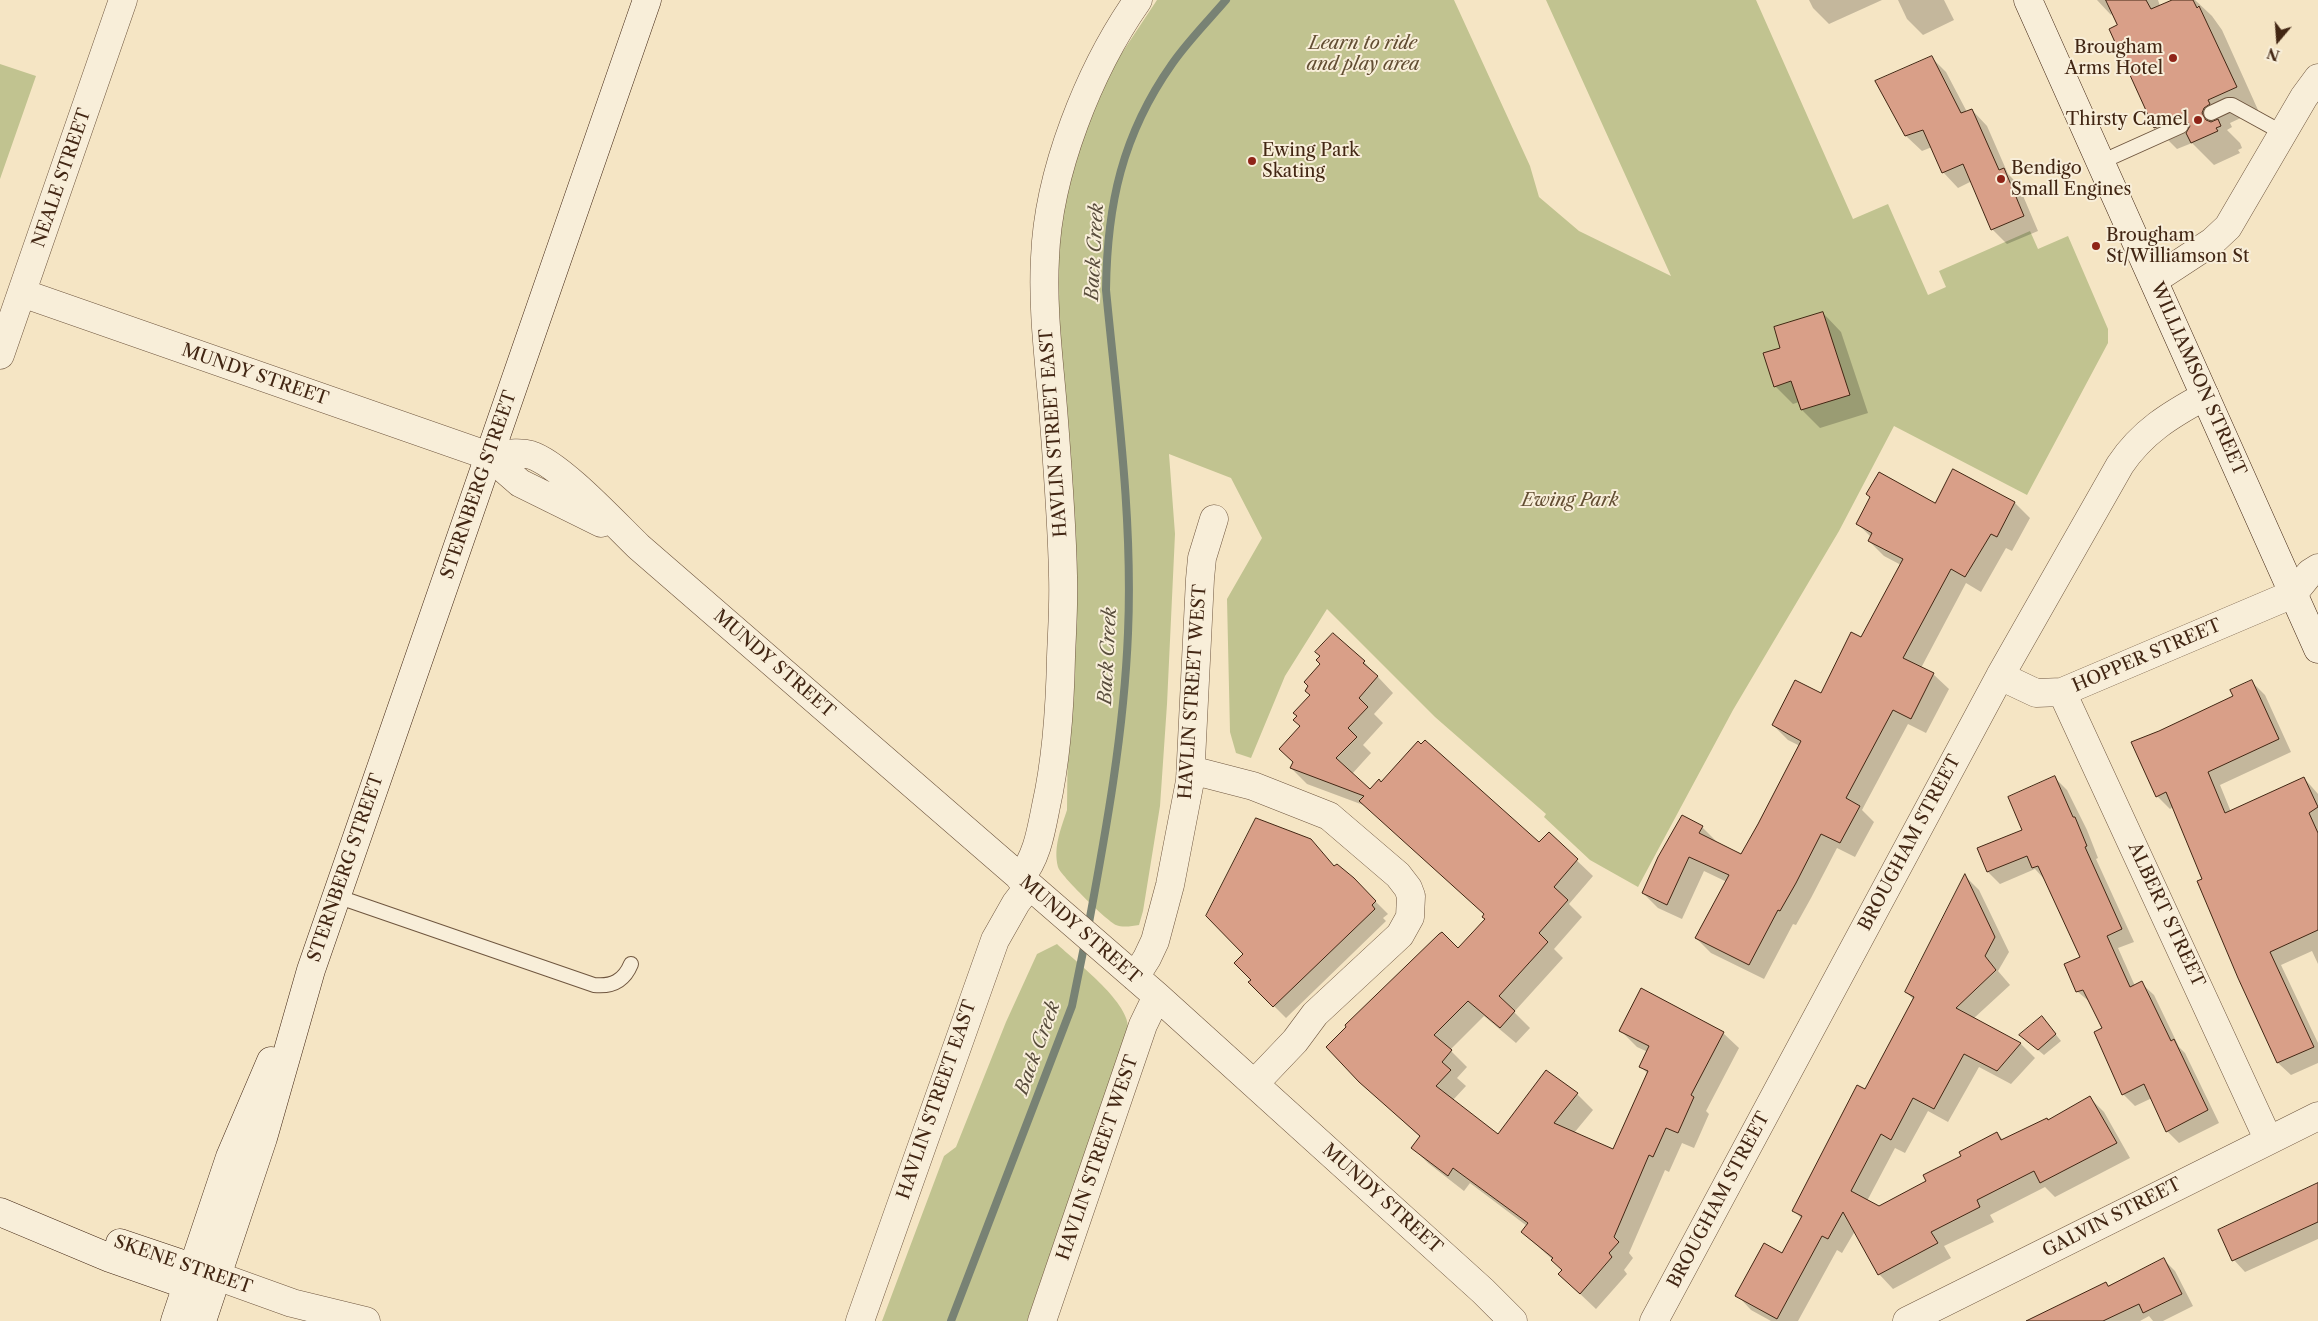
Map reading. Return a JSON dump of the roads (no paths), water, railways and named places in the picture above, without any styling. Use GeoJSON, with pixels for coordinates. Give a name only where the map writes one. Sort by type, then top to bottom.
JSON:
{"type":"FeatureCollection","features":[{"type":"Feature","properties":{"kind":"street","name":"NEALE STREET"},"geometry":{"type":"LineString","coordinates":[[0,355],[124,0]]}},
{"type":"Feature","properties":{"kind":"street","name":"STERNBERG STREET"},"geometry":{"type":"LineString","coordinates":[[202,1321],[203,1278],[240,1129],[311,970],[648,0]]}},
{"type":"Feature","properties":{"kind":"street","name":"HAVLIN STREET EAST"},"geometry":{"type":"LineString","coordinates":[[860,1321],[995,940],[1016,903],[1025,882],[1040,834],[1053,771],[1060,705],[1064,578],[1062,520],[1044,292],[1048,223],[1067,148],[1079,110],[1111,44],[1138,0]]}},
{"type":"Feature","properties":{"kind":"street","name":"WILLIAMSON STREET"},"geometry":{"type":"LineString","coordinates":[[2028,0],[2204,396],[2305,595],[2318,649]]}},
{"type":"Feature","properties":{"kind":"street"},"geometry":{"type":"LineString","coordinates":[[2154,280],[2212,242],[2228,226],[2283,133],[2313,94],[2318,64]]}},
{"type":"Feature","properties":{"kind":"street","name":"MUNDY STREET"},"geometry":{"type":"LineString","coordinates":[[22,294],[488,456],[516,453],[530,455],[541,460],[566,478],[639,547],[1157,996],[1255,1083],[1513,1321]]}},
{"type":"Feature","properties":{"kind":"street","name":"BROUGHAM STREET"},"geometry":{"type":"LineString","coordinates":[[1654,1321],[2000,676],[2128,453],[2158,424],[2204,396]]}},
{"type":"Feature","properties":{"kind":"street","name":"HAVLIN STREET WEST"},"geometry":{"type":"LineString","coordinates":[[1135,977],[1155,941],[1184,821],[1191,770],[1201,572],[1204,549],[1214,519]]}},
{"type":"Feature","properties":{"kind":"street","name":"HOPPER STREET"},"geometry":{"type":"LineString","coordinates":[[2000,676],[2036,692],[2062,692],[2305,595],[2310,573],[2318,568]]}},
{"type":"Feature","properties":{"kind":"street","name":"ALBERT STREET"},"geometry":{"type":"LineString","coordinates":[[2062,692],[2268,1139]]}},
{"type":"Feature","properties":{"kind":"street"},"geometry":{"type":"LineString","coordinates":[[1191,770],[1254,786],[1329,816],[1398,875],[1408,888],[1411,896],[1410,917],[1400,935],[1315,1014],[1295,1041],[1255,1083]]}},
{"type":"Feature","properties":{"kind":"street","name":"HAVLIN STREET WEST"},"geometry":{"type":"LineString","coordinates":[[1042,1321],[1143,1025],[1157,996]]}},
{"type":"Feature","properties":{"kind":"street","name":"GALVIN STREET"},"geometry":{"type":"LineString","coordinates":[[1908,1321],[2268,1139],[2318,1116]]}},
{"type":"Feature","properties":{"kind":"street","name":"SKENE STREET"},"geometry":{"type":"LineString","coordinates":[[0,1211],[110,1258],[203,1278],[366,1321]]}},
{"type":"Feature","properties":{"kind":"street","name":"STERNBERG STREET"},"geometry":{"type":"LineString","coordinates":[[175,1321],[203,1278]]}},
{"type":"Feature","properties":{"kind":"lane"},"geometry":{"type":"LineString","coordinates":[[2210,113],[2232,105],[2283,133]]}},
{"type":"Feature","properties":{"kind":"lane"},"geometry":{"type":"LineString","coordinates":[[2101,162],[2182,126]]}},
{"type":"Feature","properties":{"kind":"lane"},"geometry":{"type":"LineString","coordinates":[[336,896],[594,985],[614,984],[623,978],[632,964]]}},
{"type":"Feature","properties":{"kind":"waterway","name":"Back Creek"},"geometry":{"type":"LineString","coordinates":[[1088,928],[1108,818],[1123,707],[1128,633],[1129,590],[1126,504],[1106,290],[1107,259],[1114,200],[1129,144],[1155,91],[1191,39],[1226,0]]}},
{"type":"Feature","properties":{"kind":"waterway","name":"Back Creek"},"geometry":{"type":"LineString","coordinates":[[951,1321],[1072,1006],[1085,942]]}},
{"type":"Feature","properties":{"kind":"place","name":"Brougham Arms Hotel"},"geometry":{"type":"Point","coordinates":[2173,58]}},
{"type":"Feature","properties":{"kind":"place","name":"Thirsty Camel"},"geometry":{"type":"Point","coordinates":[2198,120]}},
{"type":"Feature","properties":{"kind":"place","name":"Ewing Park Skating"},"geometry":{"type":"Point","coordinates":[1252,161]}},
{"type":"Feature","properties":{"kind":"place","name":"Bendigo Small Engines"},"geometry":{"type":"Point","coordinates":[2001,179]}},
{"type":"Feature","properties":{"kind":"place","name":"Brougham St/Williamson St"},"geometry":{"type":"Point","coordinates":[2096,246]}},
{"type":"Feature","properties":{"kind":"park label","name":"Learn to ride and play area"},"geometry":{"type":"Point","coordinates":[1363,54]}},
{"type":"Feature","properties":{"kind":"park label","name":"Ewing Park"},"geometry":{"type":"Point","coordinates":[1570,501]}}]}
